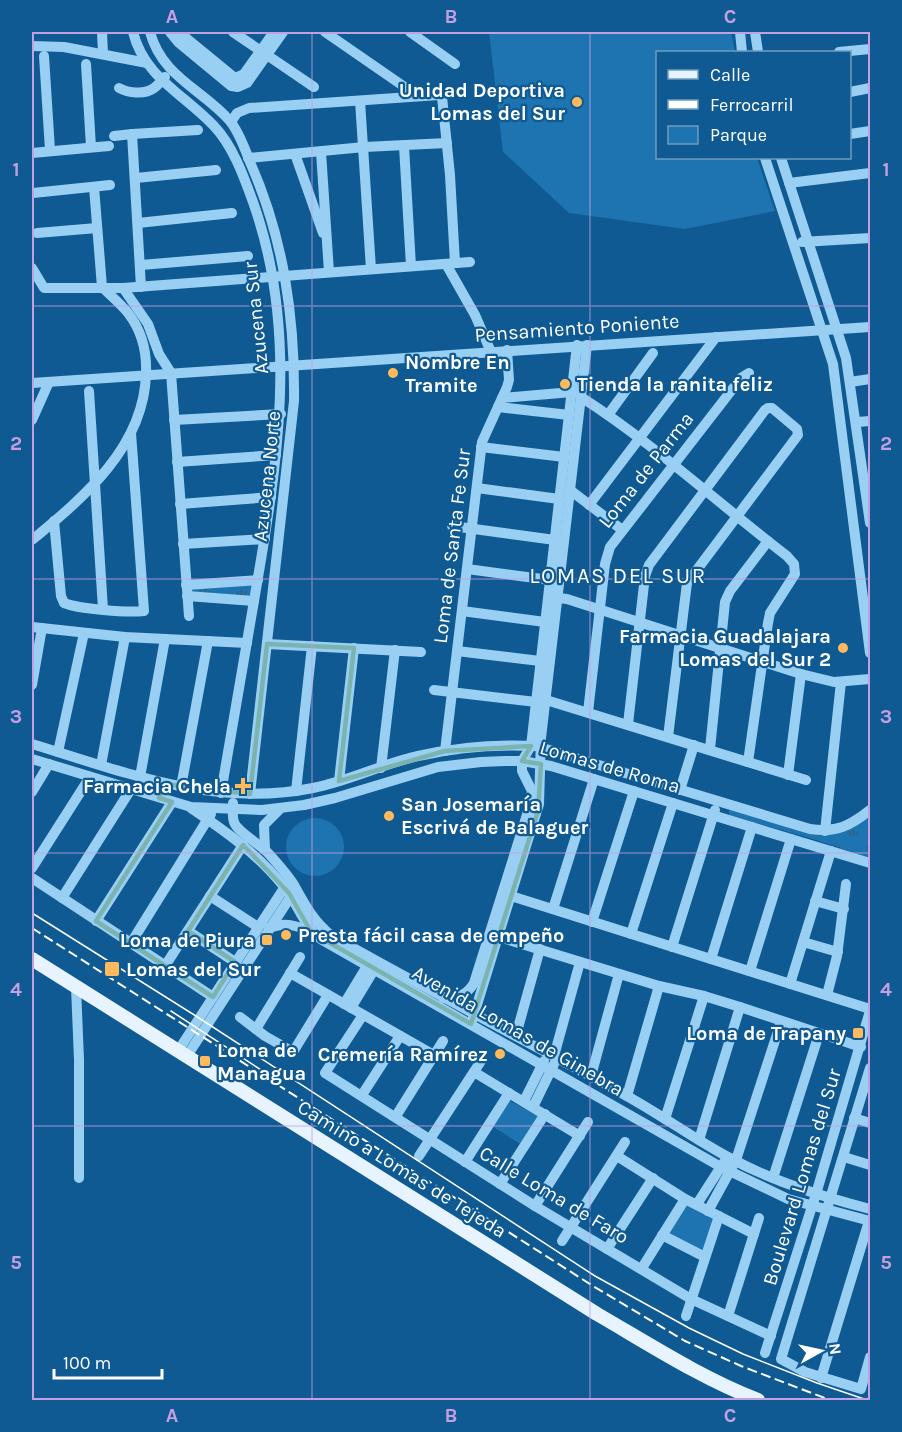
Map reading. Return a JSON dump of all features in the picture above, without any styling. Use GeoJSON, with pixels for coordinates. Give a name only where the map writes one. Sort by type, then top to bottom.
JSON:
{"type":"FeatureCollection","features":[{"type":"Feature","properties":{"kind":"main road","name":"Camino a Lomas de Tejeda"},"geometry":{"type":"LineString","coordinates":[[32,959],[597,1314],[738,1393],[758,1401]]}},
{"type":"Feature","properties":{"kind":"street"},"geometry":{"type":"LineString","coordinates":[[102,32],[103,54]]}},
{"type":"Feature","properties":{"kind":"street","name":"Azucena Sur"},"geometry":{"type":"LineString","coordinates":[[133,32],[139,52],[147,63],[162,80],[215,127],[231,152],[253,204],[272,277],[280,367],[280,414],[276,455],[265,539],[221,793]]}},
{"type":"Feature","properties":{"kind":"street","name":"Azucena Norte"},"geometry":{"type":"LineString","coordinates":[[150,32],[153,43],[171,71],[231,122],[273,221],[291,308],[294,402],[250,794]]}},
{"type":"Feature","properties":{"kind":"street"},"geometry":{"type":"LineString","coordinates":[[170,32],[179,43],[231,86],[238,87],[247,83],[274,32]]}},
{"type":"Feature","properties":{"kind":"street"},"geometry":{"type":"LineString","coordinates":[[181,32],[235,78],[244,75],[283,32]]}},
{"type":"Feature","properties":{"kind":"street"},"geometry":{"type":"LineString","coordinates":[[233,32],[314,87]]}},
{"type":"Feature","properties":{"kind":"street"},"geometry":{"type":"LineString","coordinates":[[325,32],[409,90]]}},
{"type":"Feature","properties":{"kind":"street"},"geometry":{"type":"LineString","coordinates":[[410,32],[455,64]]}},
{"type":"Feature","properties":{"kind":"street"},"geometry":{"type":"LineString","coordinates":[[740,32],[742,51]]}},
{"type":"Feature","properties":{"kind":"street"},"geometry":{"type":"LineString","coordinates":[[755,32],[758,51]]}},
{"type":"Feature","properties":{"kind":"street"},"geometry":{"type":"LineString","coordinates":[[32,46],[64,47],[147,63]]}},
{"type":"Feature","properties":{"kind":"street"},"geometry":{"type":"LineString","coordinates":[[849,51],[870,49]]}},
{"type":"Feature","properties":{"kind":"street"},"geometry":{"type":"LineString","coordinates":[[44,56],[50,150]]}},
{"type":"Feature","properties":{"kind":"street"},"geometry":{"type":"LineString","coordinates":[[86,64],[91,147]]}},
{"type":"Feature","properties":{"kind":"street"},"geometry":{"type":"LineString","coordinates":[[119,88],[127,92],[148,92],[171,71]]}},
{"type":"Feature","properties":{"kind":"street"},"geometry":{"type":"LineString","coordinates":[[851,92],[870,88]]}},
{"type":"Feature","properties":{"kind":"street"},"geometry":{"type":"LineString","coordinates":[[231,122],[237,113],[249,108],[439,95],[442,97],[447,143],[451,263],[491,352]]}},
{"type":"Feature","properties":{"kind":"street"},"geometry":{"type":"LineString","coordinates":[[360,101],[370,269]]}},
{"type":"Feature","properties":{"kind":"street"},"geometry":{"type":"LineString","coordinates":[[32,153],[91,147],[132,134],[198,130]]}},
{"type":"Feature","properties":{"kind":"street"},"geometry":{"type":"LineString","coordinates":[[851,134],[870,131]]}},
{"type":"Feature","properties":{"kind":"street"},"geometry":{"type":"LineString","coordinates":[[132,134],[141,287]]}},
{"type":"Feature","properties":{"kind":"street"},"geometry":{"type":"LineString","coordinates":[[248,158],[364,147],[447,143]]}},
{"type":"Feature","properties":{"kind":"street"},"geometry":{"type":"LineString","coordinates":[[404,146],[411,266]]}},
{"type":"Feature","properties":{"kind":"street"},"geometry":{"type":"LineString","coordinates":[[321,152],[329,272]]}},
{"type":"Feature","properties":{"kind":"street"},"geometry":{"type":"LineString","coordinates":[[295,154],[327,245]]}},
{"type":"Feature","properties":{"kind":"street"},"geometry":{"type":"LineString","coordinates":[[765,159],[833,364],[870,653]]}},
{"type":"Feature","properties":{"kind":"street"},"geometry":{"type":"LineString","coordinates":[[781,159],[846,358],[867,463],[870,523]]}},
{"type":"Feature","properties":{"kind":"street"},"geometry":{"type":"LineString","coordinates":[[136,178],[216,170]]}},
{"type":"Feature","properties":{"kind":"street"},"geometry":{"type":"LineString","coordinates":[[789,183],[870,173]]}},
{"type":"Feature","properties":{"kind":"street"},"geometry":{"type":"LineString","coordinates":[[33,193],[110,185]]}},
{"type":"Feature","properties":{"kind":"street"},"geometry":{"type":"LineString","coordinates":[[32,540],[94,485],[111,466],[131,432],[145,392],[145,353],[138,329],[129,314],[102,287],[94,187]]}},
{"type":"Feature","properties":{"kind":"street"},"geometry":{"type":"LineString","coordinates":[[138,223],[232,213]]}},
{"type":"Feature","properties":{"kind":"street"},"geometry":{"type":"LineString","coordinates":[[37,232],[97,228]]}},
{"type":"Feature","properties":{"kind":"street"},"geometry":{"type":"LineString","coordinates":[[794,243],[870,238]]}},
{"type":"Feature","properties":{"kind":"street"},"geometry":{"type":"LineString","coordinates":[[141,265],[248,256]]}},
{"type":"Feature","properties":{"kind":"street"},"geometry":{"type":"LineString","coordinates":[[32,268],[44,288],[123,288],[470,262]]}},
{"type":"Feature","properties":{"kind":"street"},"geometry":{"type":"LineString","coordinates":[[123,288],[148,324],[159,354],[171,374],[189,616]]}},
{"type":"Feature","properties":{"kind":"street","name":"Pensamiento Poniente"},"geometry":{"type":"LineString","coordinates":[[32,383],[870,327]]}},
{"type":"Feature","properties":{"kind":"street"},"geometry":{"type":"LineString","coordinates":[[589,505],[716,337]]}},
{"type":"Feature","properties":{"kind":"street"},"geometry":{"type":"LineString","coordinates":[[473,1020],[538,811],[541,764],[536,746],[553,597],[570,490],[576,395],[582,345]]}},
{"type":"Feature","properties":{"kind":"street","name":"Loma de Santa Fe Sur"},"geometry":{"type":"LineString","coordinates":[[445,751],[481,447],[509,380],[507,350]]}},
{"type":"Feature","properties":{"kind":"street"},"geometry":{"type":"LineString","coordinates":[[608,415],[653,353]]}},
{"type":"Feature","properties":{"kind":"street","name":"Loma de Parma"},"geometry":{"type":"LineString","coordinates":[[588,712],[607,554],[613,540],[741,378],[749,374]]}},
{"type":"Feature","properties":{"kind":"street"},"geometry":{"type":"LineString","coordinates":[[850,382],[870,379]]}},
{"type":"Feature","properties":{"kind":"street"},"geometry":{"type":"LineString","coordinates":[[32,420],[35,403],[49,382]]}},
{"type":"Feature","properties":{"kind":"street"},"geometry":{"type":"LineString","coordinates":[[88,391],[103,609]]}},
{"type":"Feature","properties":{"kind":"street"},"geometry":{"type":"LineString","coordinates":[[541,701],[540,661],[545,622],[553,597],[550,579],[559,499],[569,415],[576,395]]}},
{"type":"Feature","properties":{"kind":"street"},"geometry":{"type":"LineString","coordinates":[[500,402],[576,395],[608,415],[706,489],[792,560],[795,574],[770,613],[748,762]]}},
{"type":"Feature","properties":{"kind":"street"},"geometry":{"type":"LineString","coordinates":[[500,402],[569,415]]}},
{"type":"Feature","properties":{"kind":"street"},"geometry":{"type":"LineString","coordinates":[[628,724],[648,565],[768,408],[772,408],[797,429],[798,435],[687,583],[668,737]]}},
{"type":"Feature","properties":{"kind":"street"},"geometry":{"type":"LineString","coordinates":[[174,420],[280,414]]}},
{"type":"Feature","properties":{"kind":"street"},"geometry":{"type":"LineString","coordinates":[[857,422],[870,420]]}},
{"type":"Feature","properties":{"kind":"street"},"geometry":{"type":"LineString","coordinates":[[54,521],[61,596],[64,603],[103,609],[144,611],[131,432]]}},
{"type":"Feature","properties":{"kind":"street"},"geometry":{"type":"LineString","coordinates":[[481,447],[564,457]]}},
{"type":"Feature","properties":{"kind":"street"},"geometry":{"type":"LineString","coordinates":[[177,462],[276,455]]}},
{"type":"Feature","properties":{"kind":"street"},"geometry":{"type":"LineString","coordinates":[[477,488],[559,499]]}},
{"type":"Feature","properties":{"kind":"street"},"geometry":{"type":"LineString","coordinates":[[570,490],[621,529]]}},
{"type":"Feature","properties":{"kind":"street"},"geometry":{"type":"LineString","coordinates":[[180,504],[271,497]]}},
{"type":"Feature","properties":{"kind":"street"},"geometry":{"type":"LineString","coordinates":[[452,526],[555,540]]}},
{"type":"Feature","properties":{"kind":"street"},"geometry":{"type":"LineString","coordinates":[[183,544],[265,539]]}},
{"type":"Feature","properties":{"kind":"street"},"geometry":{"type":"LineString","coordinates":[[710,749],[727,596],[768,541]]}},
{"type":"Feature","properties":{"kind":"street"},"geometry":{"type":"LineString","coordinates":[[467,569],[550,579]]}},
{"type":"Feature","properties":{"kind":"street"},"geometry":{"type":"LineString","coordinates":[[187,591],[258,580]]}},
{"type":"Feature","properties":{"kind":"street"},"geometry":{"type":"LineString","coordinates":[[187,591],[254,601]]}},
{"type":"Feature","properties":{"kind":"street"},"geometry":{"type":"LineString","coordinates":[[553,597],[801,674],[834,682],[870,679]]}},
{"type":"Feature","properties":{"kind":"street"},"geometry":{"type":"LineString","coordinates":[[462,611],[545,622]]}},
{"type":"Feature","properties":{"kind":"street"},"geometry":{"type":"LineString","coordinates":[[32,686],[37,628],[125,637],[247,643]]}},
{"type":"Feature","properties":{"kind":"street"},"geometry":{"type":"LineString","coordinates":[[58,752],[84,633]]}},
{"type":"Feature","properties":{"kind":"street"},"geometry":{"type":"LineString","coordinates":[[101,765],[125,637]]}},
{"type":"Feature","properties":{"kind":"street"},"geometry":{"type":"LineString","coordinates":[[140,777],[165,639]]}},
{"type":"Feature","properties":{"kind":"street"},"geometry":{"type":"LineString","coordinates":[[181,787],[208,641]]}},
{"type":"Feature","properties":{"kind":"street"},"geometry":{"type":"LineString","coordinates":[[267,644],[421,652]]}},
{"type":"Feature","properties":{"kind":"street"},"geometry":{"type":"LineString","coordinates":[[296,791],[312,646]]}},
{"type":"Feature","properties":{"kind":"street"},"geometry":{"type":"LineString","coordinates":[[339,781],[354,648]]}},
{"type":"Feature","properties":{"kind":"street"},"geometry":{"type":"LineString","coordinates":[[381,768],[395,650]]}},
{"type":"Feature","properties":{"kind":"street"},"geometry":{"type":"LineString","coordinates":[[457,651],[540,661]]}},
{"type":"Feature","properties":{"kind":"street"},"geometry":{"type":"LineString","coordinates":[[788,775],[801,674]]}},
{"type":"Feature","properties":{"kind":"street"},"geometry":{"type":"LineString","coordinates":[[825,831],[841,682]]}},
{"type":"Feature","properties":{"kind":"street"},"geometry":{"type":"LineString","coordinates":[[434,690],[541,701],[588,712],[806,780]]}},
{"type":"Feature","properties":{"kind":"street","name":"Lomas de Roma"},"geometry":{"type":"LineString","coordinates":[[32,744],[166,784],[234,794],[296,791],[339,781],[416,756],[445,751],[494,745],[536,746],[810,829],[825,831],[868,817]]}},
{"type":"Feature","properties":{"kind":"street"},"geometry":{"type":"LineString","coordinates":[[680,790],[694,745]]}},
{"type":"Feature","properties":{"kind":"street"},"geometry":{"type":"LineString","coordinates":[[442,998],[459,997],[474,983],[530,805],[531,790],[522,771],[522,761],[536,746]]}},
{"type":"Feature","properties":{"kind":"street","name":"Lomas de Roma"},"geometry":{"type":"LineString","coordinates":[[32,759],[191,807],[233,809],[280,809],[335,798],[438,767],[481,762],[522,761],[594,779],[865,862]]}},
{"type":"Feature","properties":{"kind":"street"},"geometry":{"type":"LineString","coordinates":[[32,792],[49,764]]}},
{"type":"Feature","properties":{"kind":"street"},"geometry":{"type":"LineString","coordinates":[[32,868],[90,777]]}},
{"type":"Feature","properties":{"kind":"street"},"geometry":{"type":"LineString","coordinates":[[553,909],[594,779]]}},
{"type":"Feature","properties":{"kind":"street"},"geometry":{"type":"LineString","coordinates":[[159,798],[166,784]]}},
{"type":"Feature","properties":{"kind":"street"},"geometry":{"type":"LineString","coordinates":[[62,898],[131,789]]}},
{"type":"Feature","properties":{"kind":"street"},"geometry":{"type":"LineString","coordinates":[[592,922],[633,791]]}},
{"type":"Feature","properties":{"kind":"street"},"geometry":{"type":"LineString","coordinates":[[234,794],[234,822],[238,828],[265,850],[320,927],[332,936],[442,998],[473,1020],[516,1035],[627,1096],[731,1159],[816,1194],[830,1204],[870,1209]]}},
{"type":"Feature","properties":{"kind":"street"},"geometry":{"type":"LineString","coordinates":[[672,947],[718,801]]}},
{"type":"Feature","properties":{"kind":"street"},"geometry":{"type":"LineString","coordinates":[[96,921],[172,802]]}},
{"type":"Feature","properties":{"kind":"street"},"geometry":{"type":"LineString","coordinates":[[632,934],[672,803]]}},
{"type":"Feature","properties":{"kind":"street","name":"Avenida Lomas de Ginebra"},"geometry":{"type":"LineString","coordinates":[[191,807],[243,844],[290,888],[311,932],[370,968],[473,1020],[546,1068],[725,1170],[788,1199],[812,1206],[830,1204],[870,1221]]}},
{"type":"Feature","properties":{"kind":"street"},"geometry":{"type":"LineString","coordinates":[[131,943],[209,820],[213,808]]}},
{"type":"Feature","properties":{"kind":"street"},"geometry":{"type":"LineString","coordinates":[[265,850],[264,825],[280,809]]}},
{"type":"Feature","properties":{"kind":"street"},"geometry":{"type":"LineString","coordinates":[[711,959],[752,827]]}},
{"type":"Feature","properties":{"kind":"street"},"geometry":{"type":"LineString","coordinates":[[750,971],[791,839]]}},
{"type":"Feature","properties":{"kind":"street"},"geometry":{"type":"LineString","coordinates":[[165,966],[243,844]]}},
{"type":"Feature","properties":{"kind":"street"},"geometry":{"type":"LineString","coordinates":[[790,984],[831,851]]}},
{"type":"Feature","properties":{"kind":"street"},"geometry":{"type":"LineString","coordinates":[[865,862],[870,851]]}},
{"type":"Feature","properties":{"kind":"street"},"geometry":{"type":"LineString","coordinates":[[32,878],[165,966],[219,993]]}},
{"type":"Feature","properties":{"kind":"street"},"geometry":{"type":"LineString","coordinates":[[827,995],[838,952],[846,884]]}},
{"type":"Feature","properties":{"kind":"street"},"geometry":{"type":"LineString","coordinates":[[219,993],[290,888]]}},
{"type":"Feature","properties":{"kind":"street"},"geometry":{"type":"LineString","coordinates":[[210,896],[264,927],[285,924],[311,932]]}},
{"type":"Feature","properties":{"kind":"street"},"geometry":{"type":"LineString","coordinates":[[511,896],[870,1010]]}},
{"type":"Feature","properties":{"kind":"street"},"geometry":{"type":"LineString","coordinates":[[815,901],[844,909]]}},
{"type":"Feature","properties":{"kind":"street"},"geometry":{"type":"LineString","coordinates":[[182,1054],[236,962],[264,927]]}},
{"type":"Feature","properties":{"kind":"street"},"geometry":{"type":"LineString","coordinates":[[188,931],[236,962]]}},
{"type":"Feature","properties":{"kind":"street"},"geometry":{"type":"LineString","coordinates":[[499,937],[659,986],[704,996],[861,1047]]}},
{"type":"Feature","properties":{"kind":"street"},"geometry":{"type":"LineString","coordinates":[[803,942],[838,952]]}},
{"type":"Feature","properties":{"kind":"street"},"geometry":{"type":"LineString","coordinates":[[516,1035],[540,950]]}},
{"type":"Feature","properties":{"kind":"street"},"geometry":{"type":"LineString","coordinates":[[256,1029],[300,957]]}},
{"type":"Feature","properties":{"kind":"street"},"geometry":{"type":"LineString","coordinates":[[528,1104],[553,1055],[580,962]]}},
{"type":"Feature","properties":{"kind":"street"},"geometry":{"type":"LineString","coordinates":[[348,1006],[370,968]]}},
{"type":"Feature","properties":{"kind":"street"},"geometry":{"type":"LineString","coordinates":[[290,973],[434,1055]]}},
{"type":"Feature","properties":{"kind":"street"},"geometry":{"type":"LineString","coordinates":[[591,1076],[619,974]]}},
{"type":"Feature","properties":{"kind":"street"},"geometry":{"type":"LineString","coordinates":[[627,1096],[659,986]]}},
{"type":"Feature","properties":{"kind":"street"},"geometry":{"type":"LineString","coordinates":[[76,987],[80,1179]]}},
{"type":"Feature","properties":{"kind":"street"},"geometry":{"type":"LineString","coordinates":[[240,1017],[293,1052],[328,995]]}},
{"type":"Feature","properties":{"kind":"street"},"geometry":{"type":"LineString","coordinates":[[665,1119],[704,996]]}},
{"type":"Feature","properties":{"kind":"street"},"geometry":{"type":"LineString","coordinates":[[699,1140],[740,1007]]}},
{"type":"Feature","properties":{"kind":"street","name":"Boulevard Lomas del Sur"},"geometry":{"type":"LineString","coordinates":[[765,1353],[855,1067],[870,1010]]}},
{"type":"Feature","properties":{"kind":"street","name":"Calle Loma de Faro"},"geometry":{"type":"LineString","coordinates":[[363,1015],[326,1073],[535,1206],[691,1299],[771,1336]]}},
{"type":"Feature","properties":{"kind":"street"},"geometry":{"type":"LineString","coordinates":[[708,1211],[731,1159],[781,1022]]}},
{"type":"Feature","properties":{"kind":"street"},"geometry":{"type":"LineString","coordinates":[[773,1178],[819,1034]]}},
{"type":"Feature","properties":{"kind":"street"},"geometry":{"type":"LineString","coordinates":[[362,1095],[400,1036]]}},
{"type":"Feature","properties":{"kind":"street"},"geometry":{"type":"LineString","coordinates":[[396,1116],[443,1041]]}},
{"type":"Feature","properties":{"kind":"street"},"geometry":{"type":"LineString","coordinates":[[419,1156],[481,1061]]}},
{"type":"Feature","properties":{"kind":"street"},"geometry":{"type":"LineString","coordinates":[[855,1067],[870,1071]]}},
{"type":"Feature","properties":{"kind":"street","name":"Boulevard Lomas del Sur"},"geometry":{"type":"LineString","coordinates":[[820,1378],[781,1359],[870,1071]]}},
{"type":"Feature","properties":{"kind":"street"},"geometry":{"type":"LineString","coordinates":[[474,1072],[580,1136]]}},
{"type":"Feature","properties":{"kind":"street"},"geometry":{"type":"LineString","coordinates":[[465,1162],[509,1092]]}},
{"type":"Feature","properties":{"kind":"street"},"geometry":{"type":"LineString","coordinates":[[500,1184],[545,1114]]}},
{"type":"Feature","properties":{"kind":"street"},"geometry":{"type":"LineString","coordinates":[[854,1118],[870,1123]]}},
{"type":"Feature","properties":{"kind":"street"},"geometry":{"type":"LineString","coordinates":[[535,1206],[588,1122]]}},
{"type":"Feature","properties":{"kind":"street"},"geometry":{"type":"LineString","coordinates":[[562,1241],[625,1142]]}},
{"type":"Feature","properties":{"kind":"street"},"geometry":{"type":"LineString","coordinates":[[618,1155],[686,1199],[754,1234]]}},
{"type":"Feature","properties":{"kind":"street"},"geometry":{"type":"LineString","coordinates":[[844,1157],[870,1164]]}},
{"type":"Feature","properties":{"kind":"street"},"geometry":{"type":"LineString","coordinates":[[697,1204],[725,1170]]}},
{"type":"Feature","properties":{"kind":"street"},"geometry":{"type":"LineString","coordinates":[[607,1249],[653,1178]]}},
{"type":"Feature","properties":{"kind":"street"},"geometry":{"type":"LineString","coordinates":[[642,1268],[686,1199]]}},
{"type":"Feature","properties":{"kind":"street"},"geometry":{"type":"LineString","coordinates":[[686,1316],[719,1216]]}},
{"type":"Feature","properties":{"kind":"street"},"geometry":{"type":"LineString","coordinates":[[728,1316],[759,1218]]}},
{"type":"Feature","properties":{"kind":"street"},"geometry":{"type":"LineString","coordinates":[[870,1221],[820,1378],[861,1389],[870,1357]]}},
{"type":"Feature","properties":{"kind":"street"},"geometry":{"type":"LineString","coordinates":[[662,1235],[705,1257]]}},
{"type":"Feature","properties":{"kind":"highlighted area"},"geometry":{"type":"Polygon","coordinates":[[[267,644],[354,648],[339,781],[445,751],[531,746],[522,761],[541,764],[538,811],[471,1024],[311,932],[289,893],[243,845],[188,931],[235,962],[213,997],[96,921],[172,802],[159,798],[166,784],[250,794],[267,644]]]}},
{"type":"Feature","properties":{"kind":"green space","name":"Unidad Deportiva Lomas del Sur"},"geometry":{"type":"Polygon","coordinates":[[[489,32],[731,32],[735,51],[656,51],[656,159],[757,159],[775,211],[685,229],[569,213],[503,152],[489,32]]]}},
{"type":"Feature","properties":{"kind":"green space"},"geometry":{"type":"Polygon","coordinates":[[[254,583],[252,596],[191,594],[191,588],[254,583]]]}},
{"type":"Feature","properties":{"kind":"green space"},"geometry":{"type":"Polygon","coordinates":[[[729,806],[824,834],[870,815],[870,858],[729,815],[729,806]]]}},
{"type":"Feature","properties":{"kind":"green space"},"geometry":{"type":"Polygon","coordinates":[[[315,818],[326,820],[339,831],[344,847],[342,858],[331,871],[315,876],[304,874],[291,863],[286,847],[288,836],[299,823],[315,818]]]}},
{"type":"Feature","properties":{"kind":"green space"},"geometry":{"type":"Polygon","coordinates":[[[510,1101],[540,1117],[520,1144],[492,1126],[510,1101]]]}},
{"type":"Feature","properties":{"kind":"green space"},"geometry":{"type":"Polygon","coordinates":[[[689,1201],[717,1218],[704,1253],[669,1235],[689,1201]]]}},
{"type":"Feature","properties":{"kind":"tram line"},"geometry":{"type":"LineString","coordinates":[[32,913],[199,1018],[595,1276],[689,1328],[743,1354],[867,1400]]}},
{"type":"Feature","properties":{"kind":"tram line"},"geometry":{"type":"LineString","coordinates":[[171,1011],[261,1070]]}},
{"type":"Feature","properties":{"kind":"railway"},"geometry":{"type":"LineString","coordinates":[[32,928],[593,1286],[685,1341],[741,1366],[830,1400]]}},
{"type":"Feature","properties":{"kind":"place","name":"Unidad Deportiva Lomas del Sur"},"geometry":{"type":"Point","coordinates":[577,102]}},
{"type":"Feature","properties":{"kind":"place","name":"Nombre En Tramite"},"geometry":{"type":"Point","coordinates":[393,373]}},
{"type":"Feature","properties":{"kind":"place","name":"Tienda la ranita feliz"},"geometry":{"type":"Point","coordinates":[565,384]}},
{"type":"Feature","properties":{"kind":"place","name":"Farmacia Guadalajara Lomas del Sur 2"},"geometry":{"type":"Point","coordinates":[843,648]}},
{"type":"Feature","properties":{"kind":"place","name":"Farmacia Chela"},"geometry":{"type":"Point","coordinates":[243,786]}},
{"type":"Feature","properties":{"kind":"place","name":"San Josemaría Escrivá de Balaguer"},"geometry":{"type":"Point","coordinates":[389,816]}},
{"type":"Feature","properties":{"kind":"place","name":"Presta fácil casa de empeño"},"geometry":{"type":"Point","coordinates":[286,935]}},
{"type":"Feature","properties":{"kind":"place","name":"Loma de Piura"},"geometry":{"type":"Point","coordinates":[267,940]}},
{"type":"Feature","properties":{"kind":"place","name":"Lomas del Sur"},"geometry":{"type":"Point","coordinates":[112,969]}},
{"type":"Feature","properties":{"kind":"place","name":"Loma de Trapany"},"geometry":{"type":"Point","coordinates":[858,1033]}},
{"type":"Feature","properties":{"kind":"place","name":"Cremería Ramírez"},"geometry":{"type":"Point","coordinates":[500,1054]}},
{"type":"Feature","properties":{"kind":"place","name":"Loma de Managua"},"geometry":{"type":"Point","coordinates":[205,1061]}},
{"type":"Feature","properties":{"kind":"district","name":"LOMAS DEL SUR"},"geometry":{"type":"Point","coordinates":[618,576]}}]}
